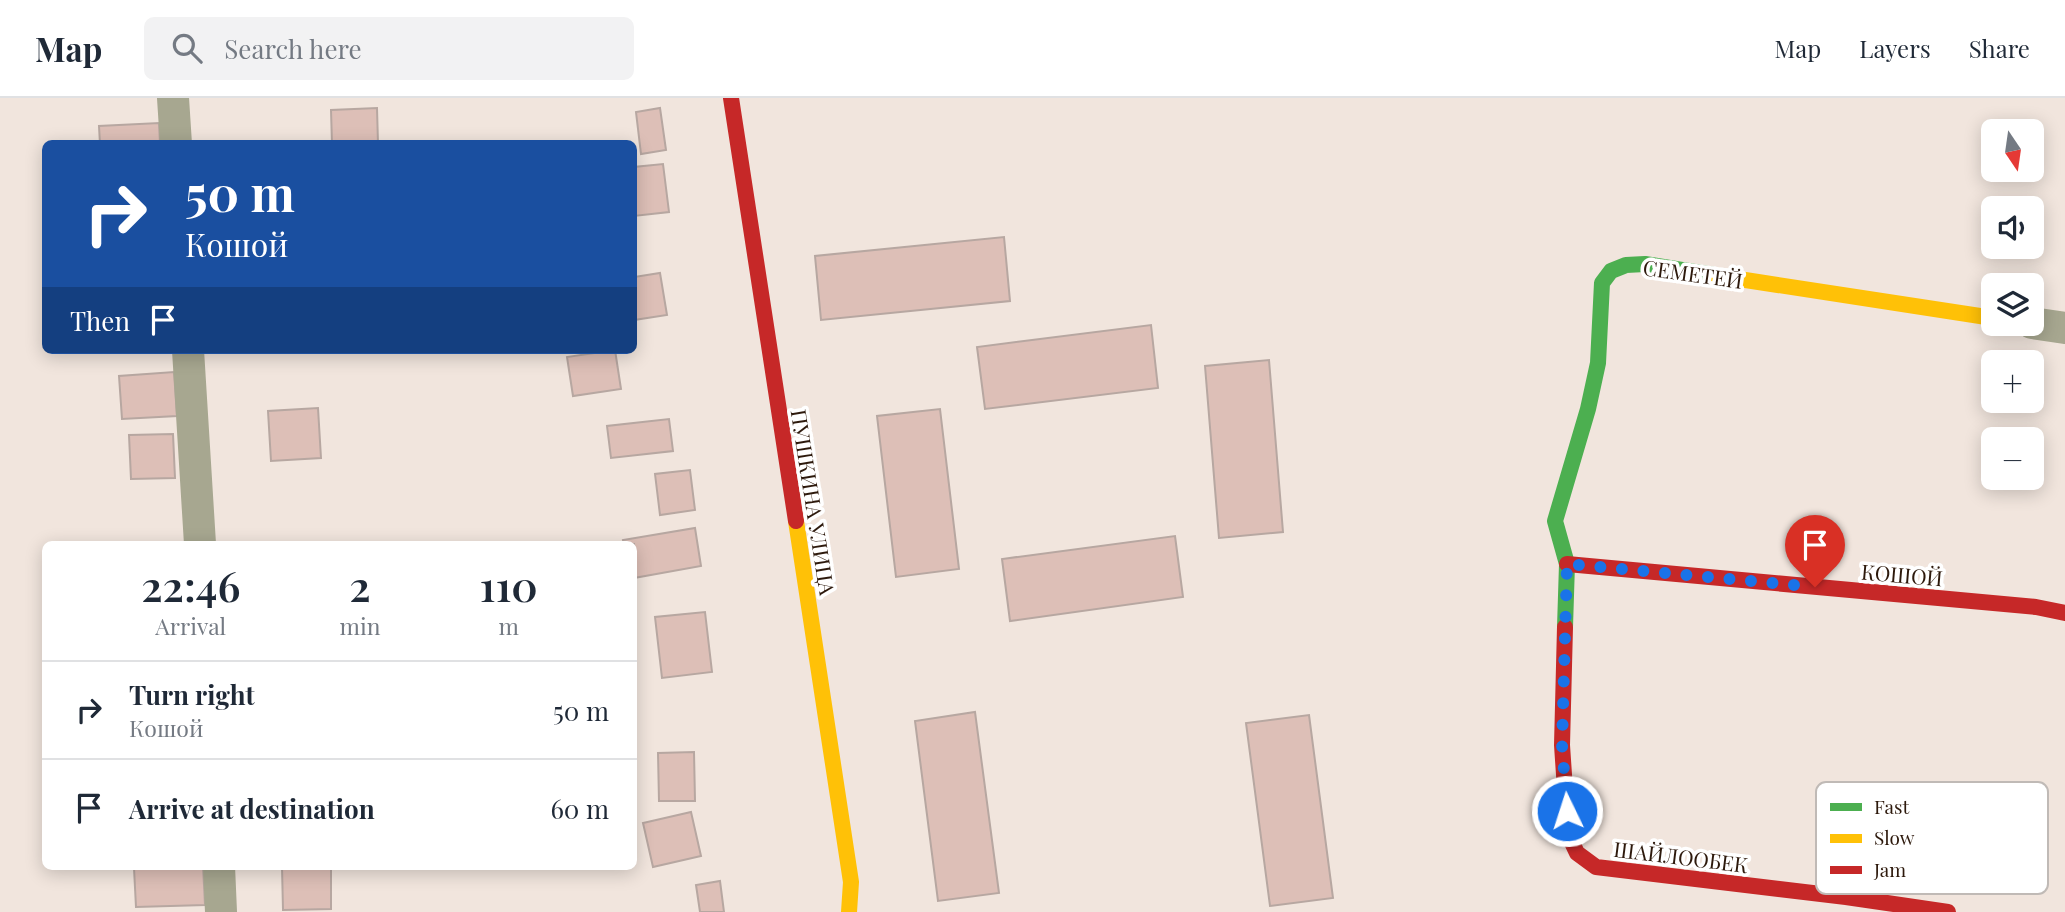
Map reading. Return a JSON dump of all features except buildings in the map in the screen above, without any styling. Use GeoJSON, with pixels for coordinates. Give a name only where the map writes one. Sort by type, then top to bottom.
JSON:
{"type":"FeatureCollection","features":[{"type":"Feature","properties":{"kind":"street"},"geometry":{"type":"LineString","coordinates":[[173,98],[176,140]]}},
{"type":"Feature","properties":{"kind":"street","name":"ПУШКИНА УЛИЦА"},"geometry":{"type":"LineString","coordinates":[[731,98],[851,882],[849,912]]}},
{"type":"Feature","properties":{"kind":"street","name":"СЕМЕТЕЙ"},"geometry":{"type":"LineString","coordinates":[[1567,564],[1555,521],[1588,409],[1598,363],[1602,283],[1611,271],[1626,265],[1645,264],[1981,315]]}},
{"type":"Feature","properties":{"kind":"street"},"geometry":{"type":"LineString","coordinates":[[2044,325],[2065,328]]}},
{"type":"Feature","properties":{"kind":"street"},"geometry":{"type":"LineString","coordinates":[[188,354],[200,541]]}},
{"type":"Feature","properties":{"kind":"street","name":"КОШОЙ"},"geometry":{"type":"LineString","coordinates":[[1567,564],[2036,607],[2065,613]]}},
{"type":"Feature","properties":{"kind":"street","name":"ШАЙЛООБЕК"},"geometry":{"type":"LineString","coordinates":[[1567,564],[1562,745],[1568,834],[1577,853],[1596,867],[1816,893]]}},
{"type":"Feature","properties":{"kind":"street"},"geometry":{"type":"LineString","coordinates":[[219,870],[222,912]]}},
{"type":"Feature","properties":{"kind":"street","name":"ШАЙЛООБЕК"},"geometry":{"type":"LineString","coordinates":[[1821,894],[1948,912]]}},
{"type":"Feature","properties":{"kind":"traffic: fast"},"geometry":{"type":"LineString","coordinates":[[1565,627],[1567,564],[1555,521],[1588,409],[1598,363],[1602,283],[1611,271],[1626,265],[1645,264],[1713,275]]}},
{"type":"Feature","properties":{"kind":"traffic: slow"},"geometry":{"type":"LineString","coordinates":[[1713,275],[1981,316]]}},
{"type":"Feature","properties":{"kind":"traffic: slow"},"geometry":{"type":"LineString","coordinates":[[796,521],[851,882],[849,912]]}},
{"type":"Feature","properties":{"kind":"traffic: jam"},"geometry":{"type":"LineString","coordinates":[[731,98],[796,521]]}},
{"type":"Feature","properties":{"kind":"traffic: jam"},"geometry":{"type":"LineString","coordinates":[[1567,564],[2036,607],[2065,613]]}},
{"type":"Feature","properties":{"kind":"traffic: jam"},"geometry":{"type":"LineString","coordinates":[[1565,627],[1562,745],[1568,834],[1577,853],[1596,867],[1816,893]]}},
{"type":"Feature","properties":{"kind":"traffic: jam"},"geometry":{"type":"LineString","coordinates":[[1821,894],[1948,912]]}},
{"type":"Feature","properties":{"kind":"route"},"geometry":{"type":"LineString","coordinates":[[1567,811],[1562,745],[1567,564],[1815,587]]}}]}
